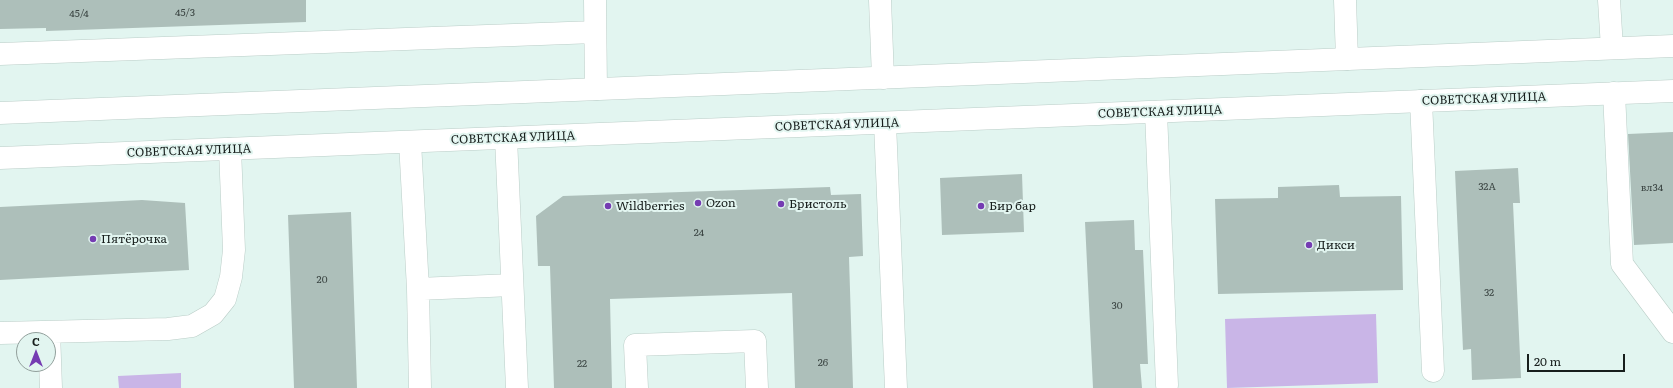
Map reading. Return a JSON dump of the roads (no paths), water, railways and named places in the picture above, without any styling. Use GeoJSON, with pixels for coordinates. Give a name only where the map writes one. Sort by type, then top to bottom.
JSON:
{"type":"FeatureCollection","features":[{"type":"Feature","properties":{"kind":"main road"},"geometry":{"type":"LineString","coordinates":[[594,0],[596,89]]}},
{"type":"Feature","properties":{"kind":"main road"},"geometry":{"type":"LineString","coordinates":[[880,0],[883,78]]}},
{"type":"Feature","properties":{"kind":"main road"},"geometry":{"type":"LineString","coordinates":[[1344,0],[1347,59]]}},
{"type":"Feature","properties":{"kind":"main road"},"geometry":{"type":"LineString","coordinates":[[1609,0],[1612,48]]}},
{"type":"Feature","properties":{"kind":"main road"},"geometry":{"type":"LineString","coordinates":[[0,54],[595,32]]}},
{"type":"Feature","properties":{"kind":"main road"},"geometry":{"type":"LineString","coordinates":[[0,113],[1673,46]]}},
{"type":"Feature","properties":{"kind":"main road","name":"СОВЕТСКАЯ УЛИЦА"},"geometry":{"type":"LineString","coordinates":[[0,158],[1673,91]]}},
{"type":"Feature","properties":{"kind":"main road"},"geometry":{"type":"LineString","coordinates":[[1614,94],[1622,264],[1673,332]]}},
{"type":"Feature","properties":{"kind":"main road"},"geometry":{"type":"LineString","coordinates":[[1421,101],[1433,371]]}},
{"type":"Feature","properties":{"kind":"main road"},"geometry":{"type":"LineString","coordinates":[[1156,112],[1167,385]]}},
{"type":"Feature","properties":{"kind":"main road"},"geometry":{"type":"LineString","coordinates":[[885,123],[896,388]]}},
{"type":"Feature","properties":{"kind":"main road"},"geometry":{"type":"LineString","coordinates":[[506,138],[517,388]]}},
{"type":"Feature","properties":{"kind":"main road"},"geometry":{"type":"LineString","coordinates":[[410,142],[418,289],[420,388]]}},
{"type":"Feature","properties":{"kind":"main road"},"geometry":{"type":"LineString","coordinates":[[49,332],[168,329],[192,326],[213,314],[225,299],[231,277],[234,250],[230,149]]}},
{"type":"Feature","properties":{"kind":"main road"},"geometry":{"type":"LineString","coordinates":[[418,289],[512,285]]}},
{"type":"Feature","properties":{"kind":"main road"},"geometry":{"type":"LineString","coordinates":[[0,334],[16,333]]}},
{"type":"Feature","properties":{"kind":"main road"},"geometry":{"type":"LineString","coordinates":[[637,388],[635,344],[755,341],[757,388]]}},
{"type":"Feature","properties":{"kind":"main road"},"geometry":{"type":"LineString","coordinates":[[50,372],[51,388]]}},
{"type":"Feature","properties":{"kind":"place","name":"Ozon"},"geometry":{"type":"Point","coordinates":[698,203]}},
{"type":"Feature","properties":{"kind":"place","name":"Бристоль"},"geometry":{"type":"Point","coordinates":[781,204]}},
{"type":"Feature","properties":{"kind":"place","name":"Wildberries"},"geometry":{"type":"Point","coordinates":[608,206]}},
{"type":"Feature","properties":{"kind":"place","name":"Бир бар"},"geometry":{"type":"Point","coordinates":[981,206]}},
{"type":"Feature","properties":{"kind":"place","name":"Пятёрочка"},"geometry":{"type":"Point","coordinates":[93,239]}},
{"type":"Feature","properties":{"kind":"place","name":"Дикси"},"geometry":{"type":"Point","coordinates":[1309,245]}}]}
